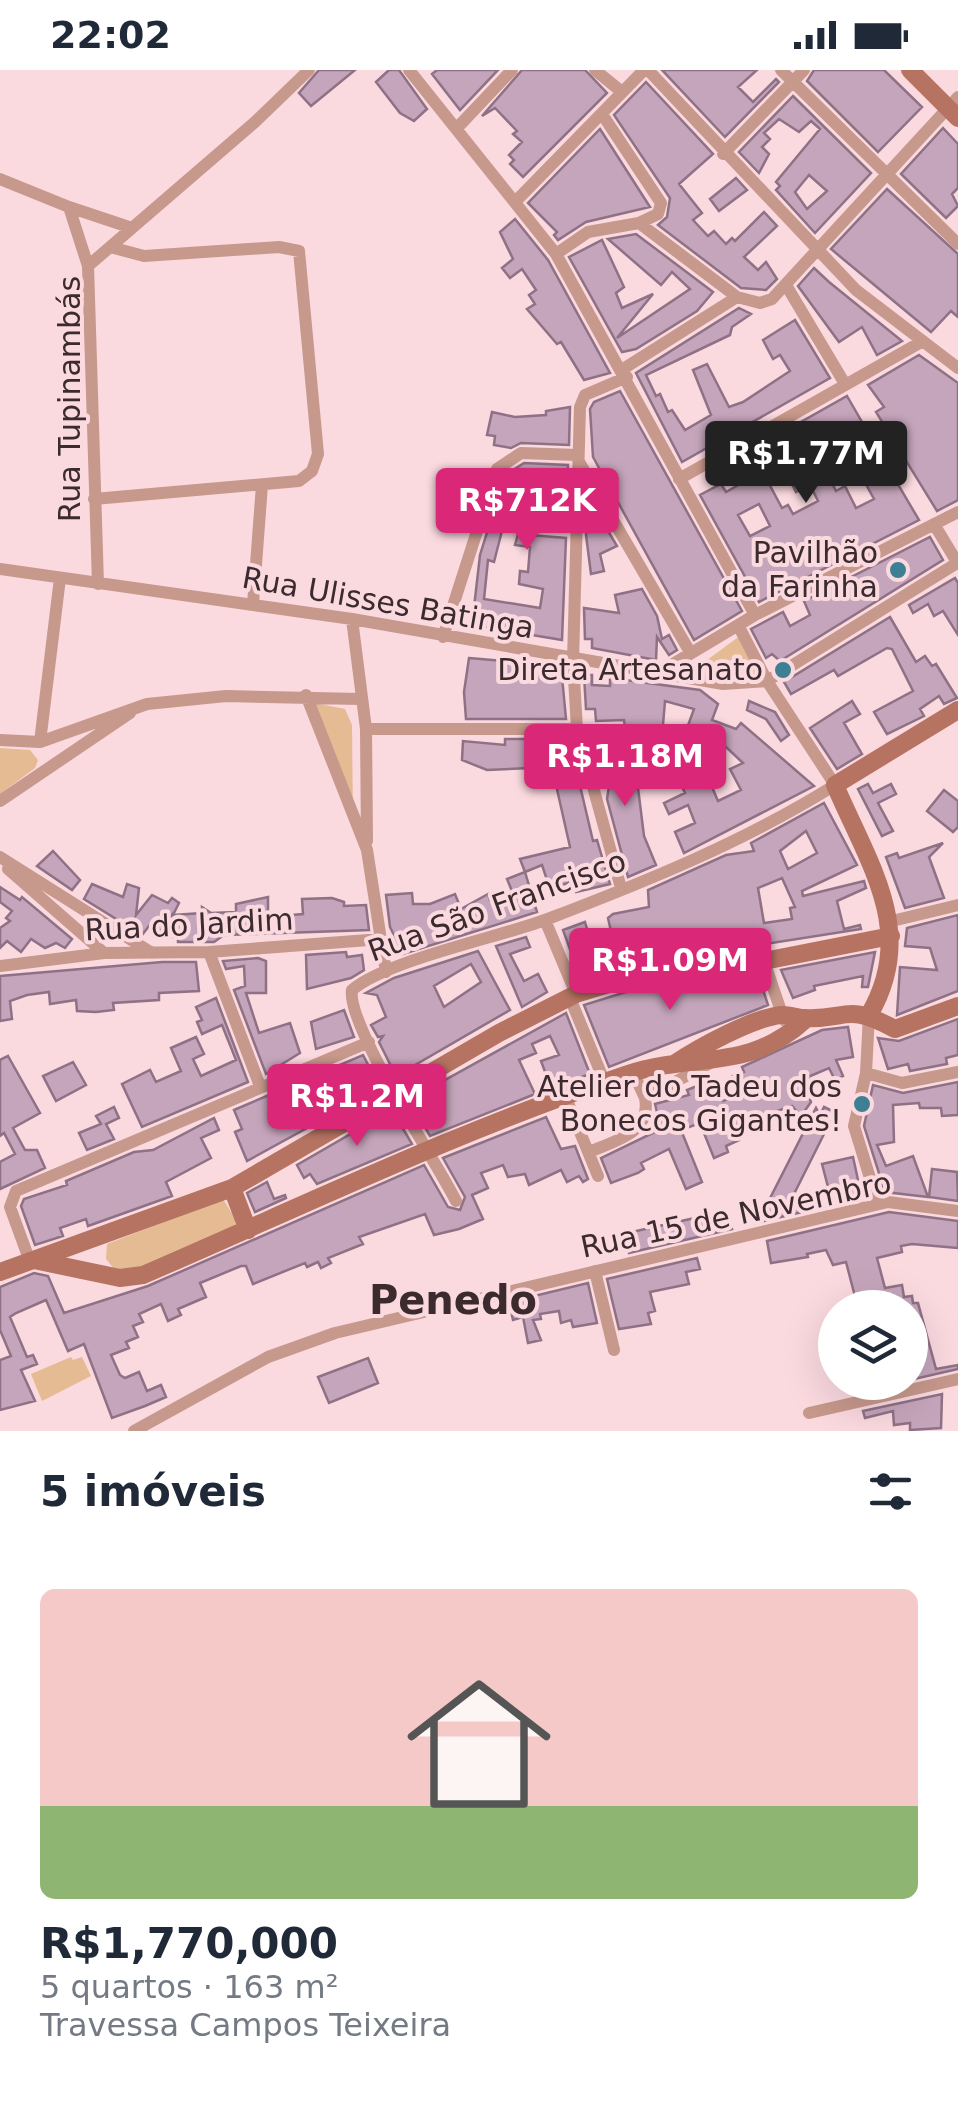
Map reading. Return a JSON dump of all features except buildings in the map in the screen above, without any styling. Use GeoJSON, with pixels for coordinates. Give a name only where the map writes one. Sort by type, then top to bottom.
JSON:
{"type":"FeatureCollection","features":[{"type":"Feature","properties":{"kind":"main road"},"geometry":{"type":"LineString","coordinates":[[910,70],[954,108]]}},
{"type":"Feature","properties":{"kind":"main road"},"geometry":{"type":"LineString","coordinates":[[869,1016],[885,988],[892,929],[835,786],[958,710]]}},
{"type":"Feature","properties":{"kind":"main road"},"geometry":{"type":"LineString","coordinates":[[0,1272],[232,1188],[499,1033],[573,996],[640,975],[764,961],[892,929]]}},
{"type":"Feature","properties":{"kind":"main road"},"geometry":{"type":"LineString","coordinates":[[668,1068],[696,1050],[782,1014],[806,1019],[846,1011],[869,1016],[894,1029],[958,1006]]}},
{"type":"Feature","properties":{"kind":"main road"},"geometry":{"type":"LineString","coordinates":[[28,1259],[105,1275],[142,1275],[430,1149],[633,1072],[714,1062],[763,1050],[806,1019]]}},
{"type":"Feature","properties":{"kind":"main road"},"geometry":{"type":"LineString","coordinates":[[232,1188],[248,1230]]}},
{"type":"Feature","properties":{"kind":"main road"},"geometry":{"type":"LineString","coordinates":[[100,1236],[90,1242],[91,1254],[105,1275]]}},
{"type":"Feature","properties":{"kind":"street","name":"Rua Tupinambás"},"geometry":{"type":"LineString","coordinates":[[98,584],[88,266],[114,248],[309,70]]}},
{"type":"Feature","properties":{"kind":"street"},"geometry":{"type":"LineString","coordinates":[[409,70],[556,254],[755,614]]}},
{"type":"Feature","properties":{"kind":"street"},"geometry":{"type":"LineString","coordinates":[[457,128],[512,70]]}},
{"type":"Feature","properties":{"kind":"street"},"geometry":{"type":"LineString","coordinates":[[596,70],[622,92]]}},
{"type":"Feature","properties":{"kind":"street"},"geometry":{"type":"LineString","coordinates":[[516,200],[646,70],[856,290],[958,368]]}},
{"type":"Feature","properties":{"kind":"street"},"geometry":{"type":"LineString","coordinates":[[781,70],[958,244]]}},
{"type":"Feature","properties":{"kind":"street"},"geometry":{"type":"LineString","coordinates":[[724,154],[804,70]]}},
{"type":"Feature","properties":{"kind":"street"},"geometry":{"type":"LineString","coordinates":[[638,224],[737,297],[760,304],[772,299],[786,285],[954,108]]}},
{"type":"Feature","properties":{"kind":"street"},"geometry":{"type":"LineString","coordinates":[[556,254],[588,232],[638,224],[658,214],[661,202],[602,114]]}},
{"type":"Feature","properties":{"kind":"street"},"geometry":{"type":"LineString","coordinates":[[0,179],[132,228]]}},
{"type":"Feature","properties":{"kind":"street"},"geometry":{"type":"LineString","coordinates":[[70,206],[88,266]]}},
{"type":"Feature","properties":{"kind":"street"},"geometry":{"type":"LineString","coordinates":[[94,499],[262,485],[308,476],[318,454],[298,251],[279,247],[144,256],[114,248]]}},
{"type":"Feature","properties":{"kind":"street"},"geometry":{"type":"LineString","coordinates":[[786,285],[845,384]]}},
{"type":"Feature","properties":{"kind":"street"},"geometry":{"type":"LineString","coordinates":[[620,888],[577,730],[573,661],[577,457],[582,400],[737,297]]}},
{"type":"Feature","properties":{"kind":"street"},"geometry":{"type":"LineString","coordinates":[[678,479],[923,341]]}},
{"type":"Feature","properties":{"kind":"street"},"geometry":{"type":"LineString","coordinates":[[443,637],[497,469],[521,454],[577,457]]}},
{"type":"Feature","properties":{"kind":"street"},"geometry":{"type":"LineString","coordinates":[[577,457],[690,652]]}},
{"type":"Feature","properties":{"kind":"street"},"geometry":{"type":"LineString","coordinates":[[254,604],[262,485]]}},
{"type":"Feature","properties":{"kind":"street"},"geometry":{"type":"LineString","coordinates":[[658,673],[755,614],[958,512]]}},
{"type":"Feature","properties":{"kind":"street"},"geometry":{"type":"LineString","coordinates":[[767,681],[958,563],[934,524]]}},
{"type":"Feature","properties":{"kind":"street","name":"Rua Ulisses Batinga"},"geometry":{"type":"LineString","coordinates":[[0,570],[352,619],[573,661],[738,686],[767,681]]}},
{"type":"Feature","properties":{"kind":"street"},"geometry":{"type":"LineString","coordinates":[[38,775],[43,757],[37,742],[60,578]]}},
{"type":"Feature","properties":{"kind":"street"},"geometry":{"type":"LineString","coordinates":[[352,619],[366,729],[367,850],[386,972]]}},
{"type":"Feature","properties":{"kind":"street"},"geometry":{"type":"LineString","coordinates":[[738,625],[767,681],[835,786]]}},
{"type":"Feature","properties":{"kind":"street"},"geometry":{"type":"LineString","coordinates":[[0,740],[37,742],[147,704],[306,695],[360,700]]}},
{"type":"Feature","properties":{"kind":"street"},"geometry":{"type":"LineString","coordinates":[[306,695],[367,850]]}},
{"type":"Feature","properties":{"kind":"street"},"geometry":{"type":"LineString","coordinates":[[0,801],[147,704]]}},
{"type":"Feature","properties":{"kind":"street"},"geometry":{"type":"LineString","coordinates":[[366,729],[577,730]]}},
{"type":"Feature","properties":{"kind":"street","name":"Rua São Francisco"},"geometry":{"type":"LineString","coordinates":[[369,1042],[352,1004],[352,990],[386,972],[545,920],[742,841],[835,786]]}},
{"type":"Feature","properties":{"kind":"street"},"geometry":{"type":"LineString","coordinates":[[0,859],[104,953]]}},
{"type":"Feature","properties":{"kind":"street"},"geometry":{"type":"LineString","coordinates":[[0,859],[154,954]]}},
{"type":"Feature","properties":{"kind":"street"},"geometry":{"type":"LineString","coordinates":[[892,929],[958,905]]}},
{"type":"Feature","properties":{"kind":"street"},"geometry":{"type":"LineString","coordinates":[[545,920],[606,1083]]}},
{"type":"Feature","properties":{"kind":"street","name":"Rua do Jardim"},"geometry":{"type":"LineString","coordinates":[[0,966],[104,953],[209,952],[382,938]]}},
{"type":"Feature","properties":{"kind":"street"},"geometry":{"type":"LineString","coordinates":[[209,952],[260,1086]]}},
{"type":"Feature","properties":{"kind":"street"},"geometry":{"type":"LineString","coordinates":[[764,961],[790,1034]]}},
{"type":"Feature","properties":{"kind":"street"},"geometry":{"type":"LineString","coordinates":[[869,1016],[866,1072],[854,1126],[878,1204]]}},
{"type":"Feature","properties":{"kind":"street"},"geometry":{"type":"LineString","coordinates":[[28,1259],[10,1207],[16,1191],[369,1042],[456,1201]]}},
{"type":"Feature","properties":{"kind":"street"},"geometry":{"type":"LineString","coordinates":[[645,1098],[714,1062]]}},
{"type":"Feature","properties":{"kind":"street"},"geometry":{"type":"LineString","coordinates":[[589,1152],[629,1136],[640,1126],[646,1113],[645,1098],[633,1072]]}},
{"type":"Feature","properties":{"kind":"street"},"geometry":{"type":"LineString","coordinates":[[866,1072],[902,1083],[958,1072]]}},
{"type":"Feature","properties":{"kind":"street"},"geometry":{"type":"LineString","coordinates":[[566,1098],[598,1176]]}},
{"type":"Feature","properties":{"kind":"street","name":"Rua 15 de Novembro"},"geometry":{"type":"LineString","coordinates":[[134,1431],[268,1357],[300,1345],[878,1204],[904,1202],[958,1211]]}},
{"type":"Feature","properties":{"kind":"street"},"geometry":{"type":"LineString","coordinates":[[595,1271],[614,1350]]}},
{"type":"Feature","properties":{"kind":"street"},"geometry":{"type":"LineString","coordinates":[[809,1413],[958,1378]]}},
{"type":"Feature","properties":{"kind":"shaded area"},"geometry":{"type":"Polygon","coordinates":[[[741,635],[763,677],[729,679],[691,672],[741,635]]]}},
{"type":"Feature","properties":{"kind":"shaded area"},"geometry":{"type":"Polygon","coordinates":[[[309,702],[345,709],[352,725],[353,823],[309,702]]]}},
{"type":"Feature","properties":{"kind":"shaded area"},"geometry":{"type":"Polygon","coordinates":[[[0,748],[30,750],[38,760],[35,768],[0,794],[0,748]]]}},
{"type":"Feature","properties":{"kind":"shaded area"},"geometry":{"type":"Polygon","coordinates":[[[223,1199],[236,1220],[235,1226],[120,1276],[106,1259],[107,1244],[223,1199]]]}},
{"type":"Feature","properties":{"kind":"shaded area"},"geometry":{"type":"Polygon","coordinates":[[[71,1357],[82,1357],[91,1376],[42,1401],[31,1374],[71,1357]]]}},
{"type":"Feature","properties":{"kind":"place","name":"Pavilhão da Farinha"},"geometry":{"type":"Point","coordinates":[898,570]}},
{"type":"Feature","properties":{"kind":"place","name":"Direta Artesanato"},"geometry":{"type":"Point","coordinates":[783,670]}},
{"type":"Feature","properties":{"kind":"place","name":"Atelier do Tadeu dos Bonecos Gigantes!"},"geometry":{"type":"Point","coordinates":[862,1104]}},
{"type":"Feature","properties":{"kind":"district","name":"Penedo"},"geometry":{"type":"Point","coordinates":[453,1300]}}]}
